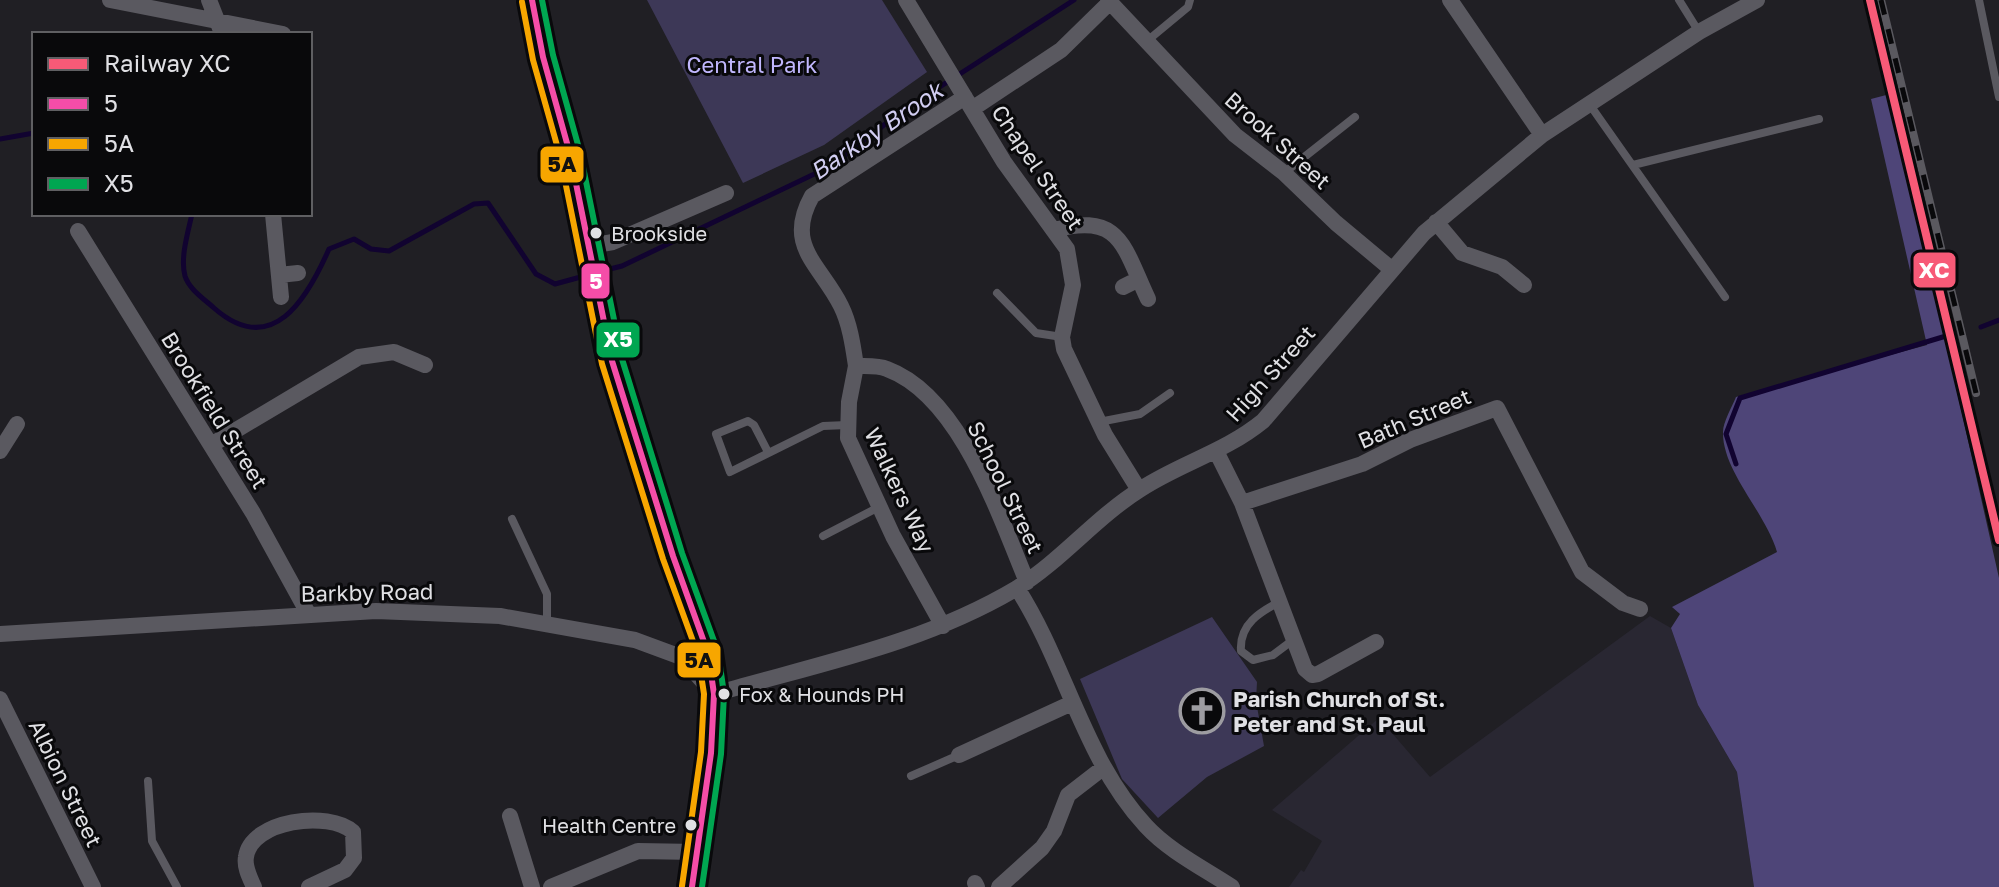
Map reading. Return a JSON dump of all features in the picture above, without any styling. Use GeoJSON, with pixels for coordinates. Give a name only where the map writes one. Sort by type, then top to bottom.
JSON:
{"type":"FeatureCollection","features":[{"type":"Feature","properties":{"kind":"street"},"geometry":{"type":"LineString","coordinates":[[110,0],[221,28],[262,32]]}},
{"type":"Feature","properties":{"kind":"street"},"geometry":{"type":"LineString","coordinates":[[209,0],[221,28]]}},
{"type":"Feature","properties":{"kind":"street"},"geometry":{"type":"LineString","coordinates":[[532,0],[591,251],[612,361],[673,556],[708,653],[714,694],[711,753],[692,887]]}},
{"type":"Feature","properties":{"kind":"street","name":"Chapel Street"},"geometry":{"type":"LineString","coordinates":[[906,0],[1004,162],[1067,249],[1073,285],[1062,337]]}},
{"type":"Feature","properties":{"kind":"street"},"geometry":{"type":"LineString","coordinates":[[1450,0],[1542,135]]}},
{"type":"Feature","properties":{"kind":"street","name":"High Street"},"geometry":{"type":"LineString","coordinates":[[714,694],[879,650],[943,626],[1022,585],[1139,490],[1217,453],[1263,421],[1390,268],[1436,222],[1542,135],[1699,32],[1757,0]]}},
{"type":"Feature","properties":{"kind":"street"},"geometry":{"type":"LineString","coordinates":[[856,366],[843,310],[801,244],[803,212],[812,196],[966,99],[1061,50],[1109,1]]}},
{"type":"Feature","properties":{"kind":"street","name":"Brook Street"},"geometry":{"type":"LineString","coordinates":[[1109,1],[1235,135],[1284,173],[1336,223],[1390,268]]}},
{"type":"Feature","properties":{"kind":"street"},"geometry":{"type":"LineString","coordinates":[[591,251],[726,193]]}},
{"type":"Feature","properties":{"kind":"street"},"geometry":{"type":"LineString","coordinates":[[273,216],[281,297]]}},
{"type":"Feature","properties":{"kind":"street"},"geometry":{"type":"LineString","coordinates":[[1436,222],[1462,253],[1502,267],[1524,285]]}},
{"type":"Feature","properties":{"kind":"street"},"geometry":{"type":"LineString","coordinates":[[1054,230],[1080,223],[1102,226],[1130,245],[1148,299]]}},
{"type":"Feature","properties":{"kind":"street","name":"Brookfield Street"},"geometry":{"type":"LineString","coordinates":[[78,231],[211,445],[309,615]]}},
{"type":"Feature","properties":{"kind":"street"},"geometry":{"type":"LineString","coordinates":[[279,275],[298,273]]}},
{"type":"Feature","properties":{"kind":"street"},"geometry":{"type":"LineString","coordinates":[[1123,287],[1139,279]]}},
{"type":"Feature","properties":{"kind":"street"},"geometry":{"type":"LineString","coordinates":[[1062,337],[1074,375],[1139,490]]}},
{"type":"Feature","properties":{"kind":"street"},"geometry":{"type":"LineString","coordinates":[[211,445],[359,357],[394,352],[425,365]]}},
{"type":"Feature","properties":{"kind":"street","name":"Walkers Way"},"geometry":{"type":"LineString","coordinates":[[856,366],[847,425],[854,456],[943,626]]}},
{"type":"Feature","properties":{"kind":"street","name":"School Street"},"geometry":{"type":"LineString","coordinates":[[856,366],[883,367],[903,376],[924,391],[946,418],[998,512],[1022,585],[1103,768],[1148,828],[1232,887]]}},
{"type":"Feature","properties":{"kind":"street","name":"Bath Street"},"geometry":{"type":"LineString","coordinates":[[1242,503],[1362,464],[1410,440],[1497,408],[1582,572],[1623,603],[1640,609]]}},
{"type":"Feature","properties":{"kind":"street"},"geometry":{"type":"LineString","coordinates":[[1,446],[17,424]]}},
{"type":"Feature","properties":{"kind":"street"},"geometry":{"type":"LineString","coordinates":[[1217,453],[1242,503],[1282,601],[1305,669],[1312,675],[1376,642]]}},
{"type":"Feature","properties":{"kind":"street","name":"Barkby Road"},"geometry":{"type":"LineString","coordinates":[[0,634],[309,615],[430,611],[547,622],[635,640],[681,657],[714,694]]}},
{"type":"Feature","properties":{"kind":"street","name":"Albion Street"},"geometry":{"type":"LineString","coordinates":[[0,699],[93,887]]}},
{"type":"Feature","properties":{"kind":"street"},"geometry":{"type":"LineString","coordinates":[[959,755],[1072,703]]}},
{"type":"Feature","properties":{"kind":"street"},"geometry":{"type":"LineString","coordinates":[[999,887],[1042,848],[1054,831],[1068,795],[1103,768]]}},
{"type":"Feature","properties":{"kind":"street"},"geometry":{"type":"LineString","coordinates":[[510,816],[532,887]]}},
{"type":"Feature","properties":{"kind":"street"},"geometry":{"type":"LineString","coordinates":[[254,887],[245,861],[248,847],[260,834],[285,824],[318,819],[344,824],[353,832],[354,858],[345,870],[309,887]]}},
{"type":"Feature","properties":{"kind":"street"},"geometry":{"type":"LineString","coordinates":[[551,887],[638,851],[696,852]]}},
{"type":"Feature","properties":{"kind":"lane"},"geometry":{"type":"LineString","coordinates":[[1147,41],[1188,7],[1190,0]]}},
{"type":"Feature","properties":{"kind":"lane"},"geometry":{"type":"LineString","coordinates":[[1679,0],[1699,32]]}},
{"type":"Feature","properties":{"kind":"lane"},"geometry":{"type":"LineString","coordinates":[[1979,0],[1999,97]]}},
{"type":"Feature","properties":{"kind":"lane"},"geometry":{"type":"LineString","coordinates":[[1590,105],[1725,297]]}},
{"type":"Feature","properties":{"kind":"lane"},"geometry":{"type":"LineString","coordinates":[[1284,173],[1355,117]]}},
{"type":"Feature","properties":{"kind":"lane"},"geometry":{"type":"LineString","coordinates":[[1633,165],[1819,119]]}},
{"type":"Feature","properties":{"kind":"lane"},"geometry":{"type":"LineString","coordinates":[[997,293],[1036,333],[1062,337]]}},
{"type":"Feature","properties":{"kind":"lane"},"geometry":{"type":"LineString","coordinates":[[1099,422],[1140,414],[1170,393]]}},
{"type":"Feature","properties":{"kind":"lane"},"geometry":{"type":"LineString","coordinates":[[768,452],[754,425],[748,421],[716,434],[730,472],[823,426],[847,425]]}},
{"type":"Feature","properties":{"kind":"lane"},"geometry":{"type":"LineString","coordinates":[[823,536],[879,507]]}},
{"type":"Feature","properties":{"kind":"lane"},"geometry":{"type":"LineString","coordinates":[[512,519],[547,594],[547,622]]}},
{"type":"Feature","properties":{"kind":"lane"},"geometry":{"type":"LineString","coordinates":[[1282,601],[1250,622],[1240,642],[1241,651],[1246,658],[1263,659],[1293,640]]}},
{"type":"Feature","properties":{"kind":"lane"},"geometry":{"type":"LineString","coordinates":[[911,776],[959,755]]}},
{"type":"Feature","properties":{"kind":"lane"},"geometry":{"type":"LineString","coordinates":[[148,781],[152,841],[177,887]]}},
{"type":"Feature","properties":{"kind":"shaded area"},"geometry":{"type":"Polygon","coordinates":[[[1890,94],[1999,578],[1999,887],[1754,887],[1737,772],[1698,705],[1671,628],[1680,614],[1672,607],[1777,552],[1764,522],[1729,462],[1725,447],[1723,428],[1736,397],[1927,345],[1871,99],[1890,94]]]}},
{"type":"Feature","properties":{"kind":"shaded area"},"geometry":{"type":"Polygon","coordinates":[[[1650,616],[1671,628],[1698,705],[1737,772],[1754,887],[1289,887],[1301,870],[1304,872],[1322,841],[1272,810],[1379,718],[1430,777],[1650,616]]]}},
{"type":"Feature","properties":{"kind":"green space","name":"Central Park"},"geometry":{"type":"Polygon","coordinates":[[[647,0],[882,0],[927,72],[824,145],[743,183],[647,0]]]}},
{"type":"Feature","properties":{"kind":"green space"},"geometry":{"type":"Polygon","coordinates":[[[1212,617],[1257,682],[1256,701],[1264,746],[1207,777],[1158,818],[1122,779],[1080,679],[1212,617]]]}},
{"type":"Feature","properties":{"kind":"waterway","name":"Barkby Brook"},"geometry":{"type":"LineString","coordinates":[[602,271],[622,266],[829,167],[901,112],[1074,0]]}},
{"type":"Feature","properties":{"kind":"waterway","name":"Barkby Brook"},"geometry":{"type":"LineString","coordinates":[[0,139],[32,133]]}},
{"type":"Feature","properties":{"kind":"waterway","name":"Barkby Brook"},"geometry":{"type":"LineString","coordinates":[[192,216],[184,253],[187,281],[214,308],[235,322],[253,327],[270,325],[298,303],[329,249],[354,239],[371,249],[389,251],[474,204],[488,203],[536,274],[555,284],[588,275]]}},
{"type":"Feature","properties":{"kind":"waterway"},"geometry":{"type":"LineString","coordinates":[[1981,327],[1999,320]]}},
{"type":"Feature","properties":{"kind":"waterway"},"geometry":{"type":"LineString","coordinates":[[1736,464],[1726,434],[1740,398],[1946,336]]}},
{"type":"Feature","properties":{"kind":"railway"},"geometry":{"type":"LineString","coordinates":[[1881,0],[1976,393]]}},
{"type":"Feature","properties":{"kind":"rail line","name":"XC"},"geometry":{"type":"LineString","coordinates":[[1870,0],[1999,540]]}},
{"type":"Feature","properties":{"kind":"transit line","name":"5"},"geometry":{"type":"LineString","coordinates":[[532,0],[543,57],[570,154],[612,361],[673,556],[708,653],[714,694],[711,753],[692,887]]}},
{"type":"Feature","properties":{"kind":"transit line","name":"X5"},"geometry":{"type":"LineString","coordinates":[[542,0],[553,55],[580,152],[622,359],[682,553],[718,652],[724,694],[721,754],[702,887]]}},
{"type":"Feature","properties":{"kind":"transit line","name":"5A"},"geometry":{"type":"LineString","coordinates":[[522,2],[533,60],[560,156],[602,364],[663,559],[698,655],[704,694],[701,752],[682,886]]}},
{"type":"Feature","properties":{"kind":"place","name":"Brookside"},"geometry":{"type":"Point","coordinates":[596,233]}},
{"type":"Feature","properties":{"kind":"place","name":"Fox & Hounds PH"},"geometry":{"type":"Point","coordinates":[724,694]}},
{"type":"Feature","properties":{"kind":"place","name":"Parish Church of St. Peter and St. Paul"},"geometry":{"type":"Point","coordinates":[1202,711]}},
{"type":"Feature","properties":{"kind":"place","name":"Health Centre"},"geometry":{"type":"Point","coordinates":[691,825]}}]}
